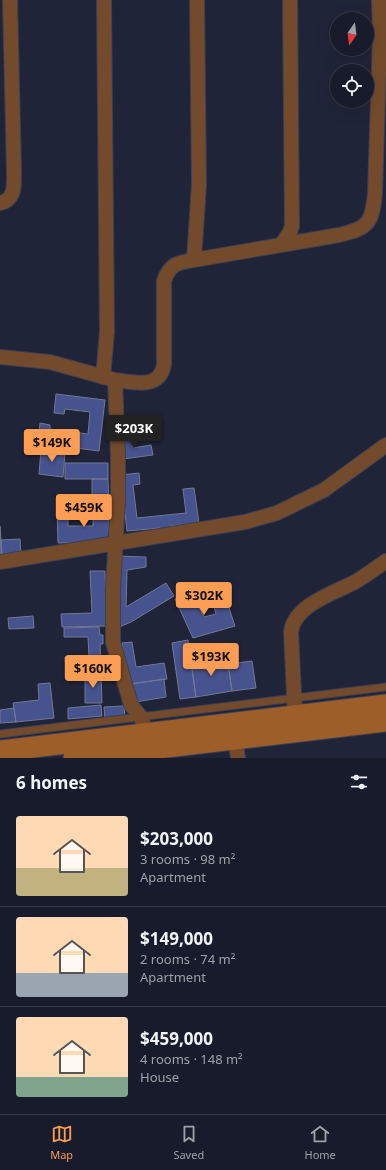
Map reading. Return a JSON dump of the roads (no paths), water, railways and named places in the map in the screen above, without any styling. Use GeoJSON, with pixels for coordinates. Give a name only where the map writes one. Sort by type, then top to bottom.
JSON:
{"type":"FeatureCollection","features":[{"type":"Feature","properties":{"kind":"main road"},"geometry":{"type":"LineString","coordinates":[[0,751],[144,725],[232,740],[295,706],[386,705]]}},
{"type":"Feature","properties":{"kind":"main road"},"geometry":{"type":"LineString","coordinates":[[74,758],[386,721]]}},
{"type":"Feature","properties":{"kind":"street"},"geometry":{"type":"LineString","coordinates":[[0,203],[6,202],[11,197],[14,171],[10,0]]}},
{"type":"Feature","properties":{"kind":"street"},"geometry":{"type":"LineString","coordinates":[[104,0],[107,332],[109,378],[118,465],[114,542],[112,620],[113,642],[131,705],[144,725]]}},
{"type":"Feature","properties":{"kind":"street"},"geometry":{"type":"LineString","coordinates":[[194,260],[199,184],[197,0]]}},
{"type":"Feature","properties":{"kind":"street"},"geometry":{"type":"LineString","coordinates":[[282,244],[292,226],[290,0]]}},
{"type":"Feature","properties":{"kind":"street"},"geometry":{"type":"LineString","coordinates":[[0,357],[50,362],[109,378],[149,382],[156,380],[162,374],[164,365],[164,281],[167,272],[172,266],[194,260],[357,231],[364,227],[373,211],[379,74],[379,0]]}},
{"type":"Feature","properties":{"kind":"street"},"geometry":{"type":"LineString","coordinates":[[0,562],[114,542],[245,522],[277,513],[324,490],[386,445]]}},
{"type":"Feature","properties":{"kind":"street"},"geometry":{"type":"LineString","coordinates":[[295,706],[291,632],[292,624],[296,617],[322,598],[354,582],[386,561]]}},
{"type":"Feature","properties":{"kind":"lane"},"geometry":{"type":"LineString","coordinates":[[0,734],[144,725],[295,706],[386,687]]}}]}
